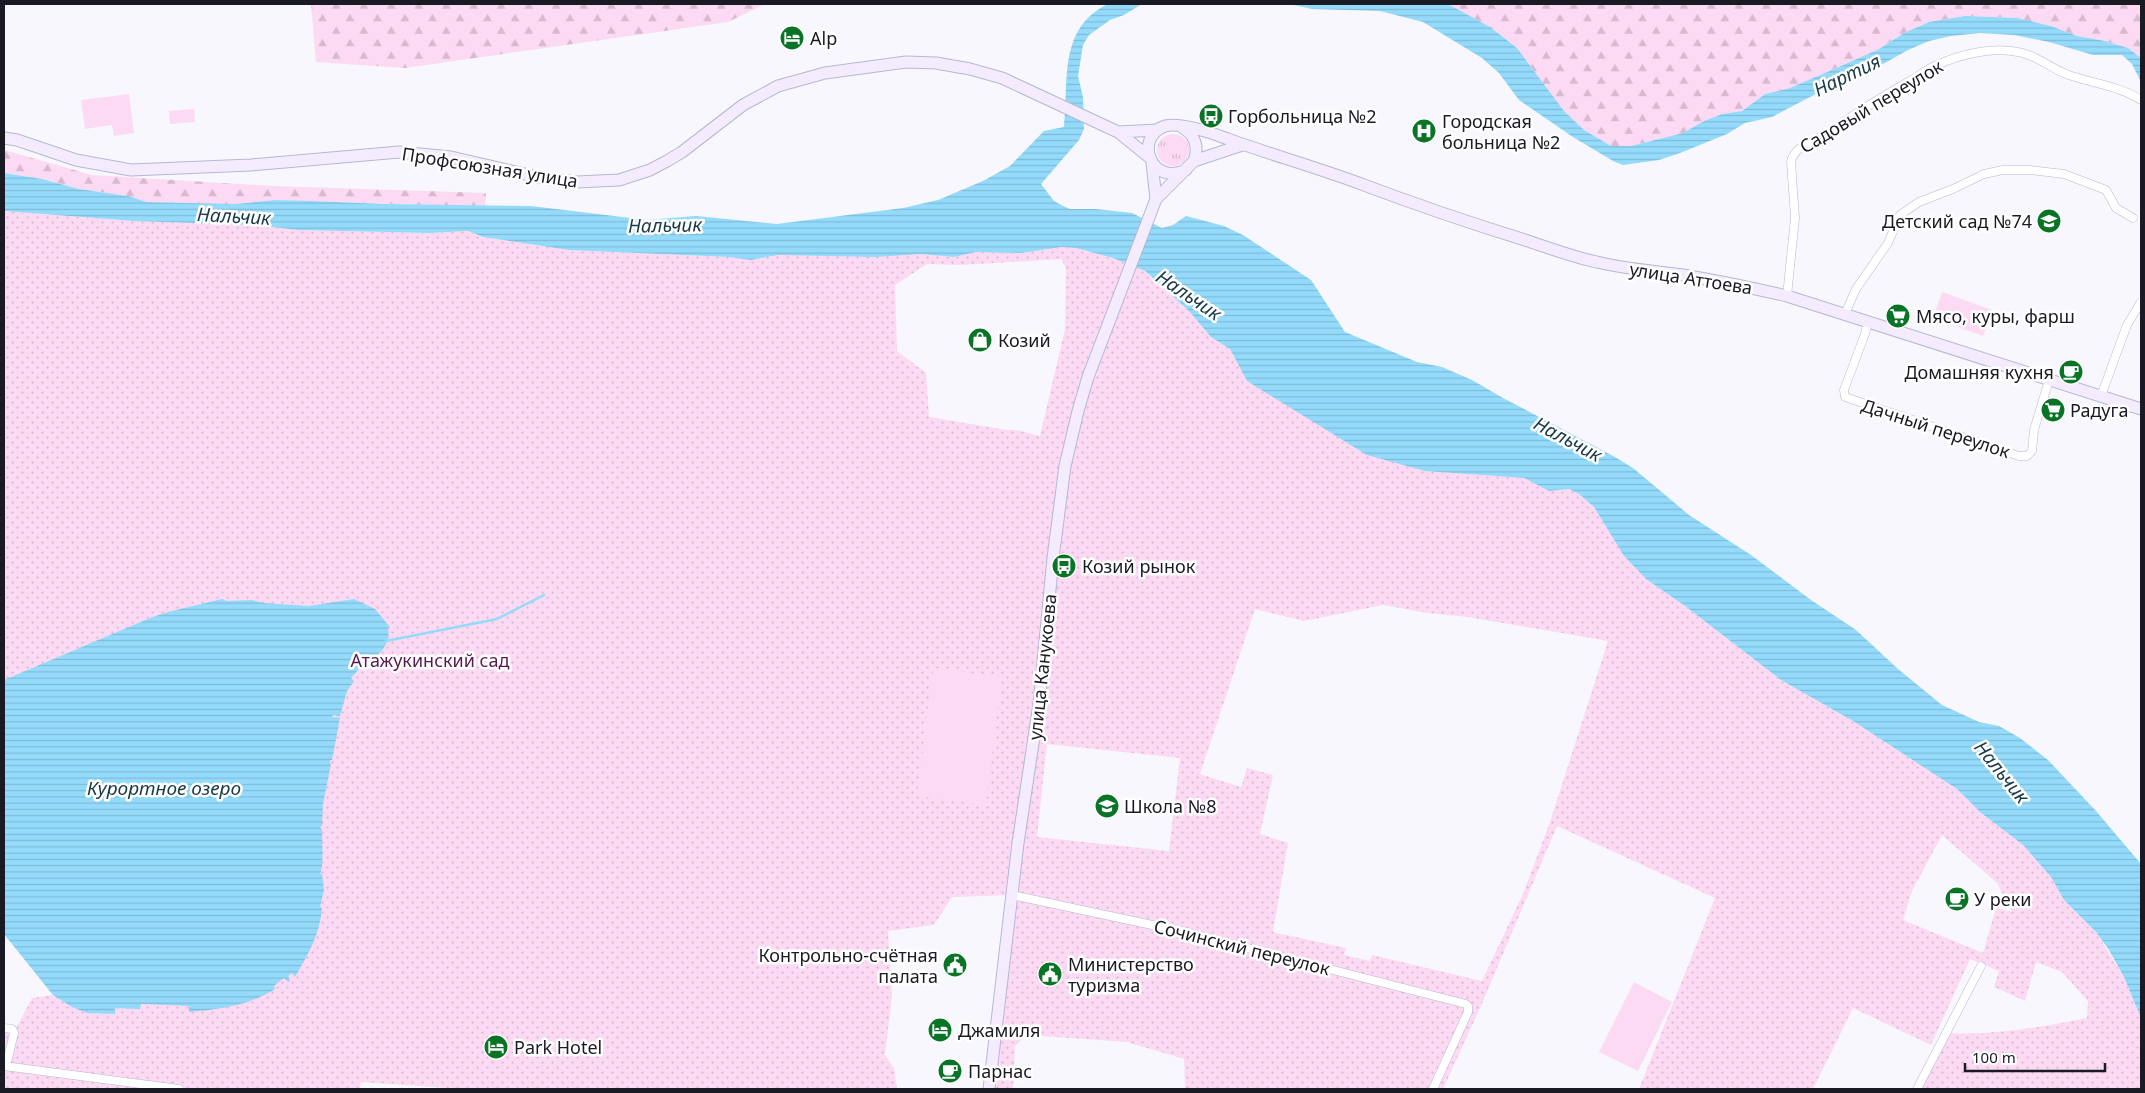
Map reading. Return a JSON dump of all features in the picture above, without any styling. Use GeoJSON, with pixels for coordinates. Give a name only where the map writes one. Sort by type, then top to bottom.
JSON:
{"type":"FeatureCollection","features":[{"type":"Feature","properties":{"kind":"street","name":"Садовый переулок"},"geometry":{"type":"LineString","coordinates":[[1787,296],[1796,218],[1790,162],[1793,154],[1799,148],[1828,135],[1871,102],[1929,69],[1948,60],[1984,51],[2019,52],[2040,59],[2061,72],[2125,92],[2141,100]]}},
{"type":"Feature","properties":{"kind":"street","name":"Профсоюзная улица"},"geometry":{"type":"LineString","coordinates":[[4,138],[17,140],[76,160],[131,170],[251,165],[399,152],[451,157],[542,178],[578,182],[619,180],[650,170],[682,152],[715,125],[759,95],[778,86],[825,73],[889,63],[924,62],[970,69],[1017,84],[1118,132]]}},
{"type":"Feature","properties":{"kind":"street"},"geometry":{"type":"LineString","coordinates":[[1118,132],[1158,130],[1173,125],[1187,130],[1195,141],[1196,154],[1194,160],[1156,199]]}},
{"type":"Feature","properties":{"kind":"street","name":"улица Аттоева"},"geometry":{"type":"LineString","coordinates":[[1181,127],[1208,132],[1242,146],[1318,169],[1479,226],[1596,262],[1743,285],[1787,296],[2141,409]]}},
{"type":"Feature","properties":{"kind":"street"},"geometry":{"type":"LineString","coordinates":[[1156,199],[1149,142],[1158,130]]}},
{"type":"Feature","properties":{"kind":"street"},"geometry":{"type":"LineString","coordinates":[[1118,132],[1164,173],[1172,174],[1186,170]]}},
{"type":"Feature","properties":{"kind":"street"},"geometry":{"type":"LineString","coordinates":[[1194,160],[1242,146]]}},
{"type":"Feature","properties":{"kind":"street"},"geometry":{"type":"LineString","coordinates":[[1845,314],[1856,289],[1888,243],[1900,215],[1919,202],[1953,189],[1984,174],[2003,170],[2030,170],[2064,174],[2106,190],[2116,208],[2133,218]]}},
{"type":"Feature","properties":{"kind":"street","name":"улица Канукоева"},"geometry":{"type":"LineString","coordinates":[[989,1089],[1012,895],[1039,704],[1054,550],[1065,466],[1088,377],[1156,199]]}},
{"type":"Feature","properties":{"kind":"street"},"geometry":{"type":"LineString","coordinates":[[2101,396],[2127,325],[2141,302]]}},
{"type":"Feature","properties":{"kind":"street","name":"Дачный переулок"},"geometry":{"type":"LineString","coordinates":[[1868,322],[1844,390],[1845,397],[2019,456],[2027,456],[2032,451],[2034,430],[2049,380]]}},
{"type":"Feature","properties":{"kind":"street","name":"Сочинский переулок"},"geometry":{"type":"LineString","coordinates":[[1012,895],[1185,932],[1466,1004],[1468,1007],[1433,1089]]}},
{"type":"Feature","properties":{"kind":"street"},"geometry":{"type":"LineString","coordinates":[[1917,1089],[1981,966]]}},
{"type":"Feature","properties":{"kind":"street"},"geometry":{"type":"LineString","coordinates":[[4,1028],[12,1029],[14,1033],[5,1066],[179,1089]]}},
{"type":"Feature","properties":{"kind":"green space"},"geometry":{"type":"Polygon","coordinates":[[[311,4],[765,4],[728,22],[405,68],[316,62],[311,4]]]}},
{"type":"Feature","properties":{"kind":"green space"},"geometry":{"type":"Polygon","coordinates":[[[1448,4],[2141,4],[2141,58],[2128,48],[2105,41],[2077,36],[2051,26],[2018,18],[1965,16],[1929,22],[1904,33],[1879,49],[1841,66],[1790,88],[1765,94],[1742,111],[1722,114],[1704,121],[1683,133],[1631,146],[1611,146],[1584,130],[1564,111],[1517,48],[1490,27],[1448,4]]]}},
{"type":"Feature","properties":{"kind":"green space"},"geometry":{"type":"Polygon","coordinates":[[[129,94],[134,133],[114,136],[112,125],[85,129],[81,100],[129,94]]]}},
{"type":"Feature","properties":{"kind":"green space"},"geometry":{"type":"Polygon","coordinates":[[[194,109],[195,122],[170,124],[169,111],[194,109]]]}},
{"type":"Feature","properties":{"kind":"green space"},"geometry":{"type":"Polygon","coordinates":[[[1173,134],[1179,135],[1184,139],[1188,144],[1188,156],[1184,161],[1179,165],[1173,166],[1167,165],[1162,161],[1158,156],[1157,150],[1158,144],[1162,139],[1167,135],[1173,134]]]}},
{"type":"Feature","properties":{"kind":"green space"},"geometry":{"type":"Polygon","coordinates":[[[4,150],[92,175],[274,186],[486,193],[485,207],[275,200],[235,204],[147,202],[128,196],[79,189],[42,179],[4,173],[4,150]]]}},
{"type":"Feature","properties":{"kind":"green space","name":"Атажукинский сад"},"geometry":{"type":"Polygon","coordinates":[[[4,211],[134,221],[253,225],[298,230],[430,233],[468,231],[483,237],[569,250],[728,257],[751,260],[778,255],[920,254],[954,257],[976,252],[1021,253],[1062,247],[1076,248],[1113,258],[1144,271],[1189,311],[1211,337],[1230,349],[1247,381],[1323,426],[1425,471],[1524,478],[1549,491],[1569,489],[1579,494],[1594,507],[1624,556],[1646,579],[1685,606],[1781,680],[1853,721],[1957,789],[1980,812],[2023,845],[2051,877],[2064,900],[2096,932],[2124,977],[2141,1018],[2141,1089],[1917,1089],[1946,1033],[2000,1032],[2087,1018],[2088,1001],[2062,972],[2036,962],[2025,1001],[1994,987],[1999,971],[1970,959],[1931,1045],[1853,1008],[1813,1089],[1639,1089],[1715,898],[1557,826],[1481,1006],[1443,1089],[1185,1089],[1184,1059],[1127,1042],[1027,1035],[1015,1046],[1013,1089],[989,1089],[1012,895],[952,897],[934,925],[888,931],[892,996],[885,1055],[894,1068],[897,1089],[462,1089],[361,1082],[360,1089],[4,1089],[4,1028],[14,1032],[32,998],[53,995],[4,934],[4,211]],[[1061,259],[960,265],[927,264],[895,285],[897,351],[926,373],[929,417],[1017,430],[1040,436],[1065,329],[1066,268],[1061,259]],[[1383,605],[1304,621],[1255,609],[1200,774],[1241,787],[1247,768],[1273,775],[1260,834],[1288,843],[1273,932],[1346,948],[1344,955],[1370,961],[1372,955],[1482,981],[1523,894],[1550,822],[1608,641],[1468,617],[1428,613],[1383,605]],[[1047,744],[1037,837],[1169,851],[1180,758],[1047,744]],[[1942,835],[1912,891],[1903,920],[1983,953],[1996,908],[2012,912],[1997,883],[1942,835]]]}},
{"type":"Feature","properties":{"kind":"green space"},"geometry":{"type":"Polygon","coordinates":[[[1942,292],[1992,310],[1983,336],[1933,318],[1942,292]]]}},
{"type":"Feature","properties":{"kind":"green space"},"geometry":{"type":"Polygon","coordinates":[[[933,668],[1002,677],[986,805],[917,796],[933,668]]]}},
{"type":"Feature","properties":{"kind":"green space"},"geometry":{"type":"Polygon","coordinates":[[[1634,982],[1672,1002],[1638,1071],[1599,1052],[1634,982]]]}},
{"type":"Feature","properties":{"kind":"water","name":"Нальчик"},"geometry":{"type":"Polygon","coordinates":[[[1108,4],[1142,4],[1124,15],[1110,20],[1089,35],[1083,45],[1078,76],[1083,97],[1084,129],[1079,140],[1041,184],[1054,201],[1070,209],[1096,209],[1132,213],[1162,228],[1173,225],[1186,216],[1224,226],[1243,235],[1311,280],[1345,332],[1417,362],[1442,367],[1472,380],[1615,457],[1633,468],[1689,515],[1751,555],[1811,600],[1856,630],[1898,669],[1942,705],[1979,722],[1999,726],[2020,738],[2048,760],[2096,811],[2141,864],[2141,1018],[2124,977],[2109,950],[2096,932],[2064,900],[2051,877],[2023,845],[1980,812],[1957,789],[1853,721],[1781,680],[1685,606],[1646,579],[1624,556],[1594,507],[1579,494],[1569,489],[1549,491],[1524,478],[1425,471],[1367,455],[1247,381],[1230,349],[1211,337],[1189,311],[1145,271],[1113,258],[1076,248],[1062,247],[1021,253],[976,252],[954,257],[920,254],[875,257],[778,255],[751,260],[728,257],[569,250],[483,237],[468,231],[430,233],[298,230],[253,225],[134,221],[4,211],[4,173],[42,179],[79,189],[128,196],[147,202],[235,204],[275,200],[531,206],[647,220],[696,216],[777,224],[903,208],[938,200],[983,181],[1010,166],[1044,131],[1064,127],[1067,74],[1073,41],[1081,27],[1092,14],[1108,4]]]}},
{"type":"Feature","properties":{"kind":"water","name":"Нартия"},"geometry":{"type":"Polygon","coordinates":[[[1289,4],[1448,4],[1490,27],[1517,48],[1564,111],[1584,130],[1611,146],[1631,146],[1683,133],[1704,121],[1722,114],[1742,111],[1765,94],[1790,88],[1841,66],[1879,49],[1904,33],[1929,22],[1965,16],[2018,18],[2051,26],[2077,36],[2105,41],[2128,48],[2141,58],[2141,82],[2132,64],[2122,55],[2093,55],[2049,42],[2014,35],[1980,33],[1951,36],[1929,41],[1908,50],[1874,69],[1833,85],[1772,117],[1745,123],[1727,134],[1659,160],[1623,165],[1573,137],[1519,100],[1499,73],[1482,58],[1423,22],[1380,11],[1312,9],[1289,4]]]}},
{"type":"Feature","properties":{"kind":"water","name":"Курортное озеро"},"geometry":{"type":"Polygon","coordinates":[[[222,599],[227,601],[252,600],[263,603],[309,606],[354,599],[375,609],[390,627],[388,629],[388,640],[382,651],[367,662],[361,663],[360,668],[351,678],[354,681],[347,691],[340,716],[333,715],[332,717],[340,718],[332,760],[330,760],[331,764],[323,804],[322,826],[320,827],[322,830],[322,866],[320,874],[322,874],[324,890],[320,907],[322,908],[319,927],[309,952],[295,977],[292,973],[288,976],[290,981],[288,982],[284,978],[274,986],[275,989],[245,1003],[211,1010],[189,1012],[189,1006],[141,1004],[140,1009],[115,1008],[115,1014],[87,1013],[72,1007],[53,995],[4,934],[4,680],[150,618],[222,599]]]}},
{"type":"Feature","properties":{"kind":"waterway"},"geometry":{"type":"LineString","coordinates":[[386,641],[497,619],[544,595]]}},
{"type":"Feature","properties":{"kind":"place","name":"Alp"},"geometry":{"type":"Point","coordinates":[792,38]}},
{"type":"Feature","properties":{"kind":"place","name":"Горбольница №2"},"geometry":{"type":"Point","coordinates":[1211,116]}},
{"type":"Feature","properties":{"kind":"place","name":"Городская больница №2"},"geometry":{"type":"Point","coordinates":[1424,131]}},
{"type":"Feature","properties":{"kind":"place","name":"Детский сад №74"},"geometry":{"type":"Point","coordinates":[2049,221]}},
{"type":"Feature","properties":{"kind":"place","name":"Мясо, куры, фарш"},"geometry":{"type":"Point","coordinates":[1898,316]}},
{"type":"Feature","properties":{"kind":"place","name":"Козий"},"geometry":{"type":"Point","coordinates":[980,340]}},
{"type":"Feature","properties":{"kind":"place","name":"Домашняя кухня"},"geometry":{"type":"Point","coordinates":[2071,372]}},
{"type":"Feature","properties":{"kind":"place","name":"Радуга"},"geometry":{"type":"Point","coordinates":[2053,410]}},
{"type":"Feature","properties":{"kind":"place","name":"Козий рынок"},"geometry":{"type":"Point","coordinates":[1064,566]}},
{"type":"Feature","properties":{"kind":"place","name":"Школа №8"},"geometry":{"type":"Point","coordinates":[1107,806]}},
{"type":"Feature","properties":{"kind":"place","name":"У реки"},"geometry":{"type":"Point","coordinates":[1957,899]}},
{"type":"Feature","properties":{"kind":"place","name":"Контрольно-счётная палата"},"geometry":{"type":"Point","coordinates":[955,965]}},
{"type":"Feature","properties":{"kind":"place","name":"Министерство туризма"},"geometry":{"type":"Point","coordinates":[1050,974]}},
{"type":"Feature","properties":{"kind":"place","name":"Джамиля"},"geometry":{"type":"Point","coordinates":[940,1030]}},
{"type":"Feature","properties":{"kind":"place","name":"Park Hotel"},"geometry":{"type":"Point","coordinates":[496,1047]}},
{"type":"Feature","properties":{"kind":"place","name":"Парнас"},"geometry":{"type":"Point","coordinates":[950,1071]}}]}
